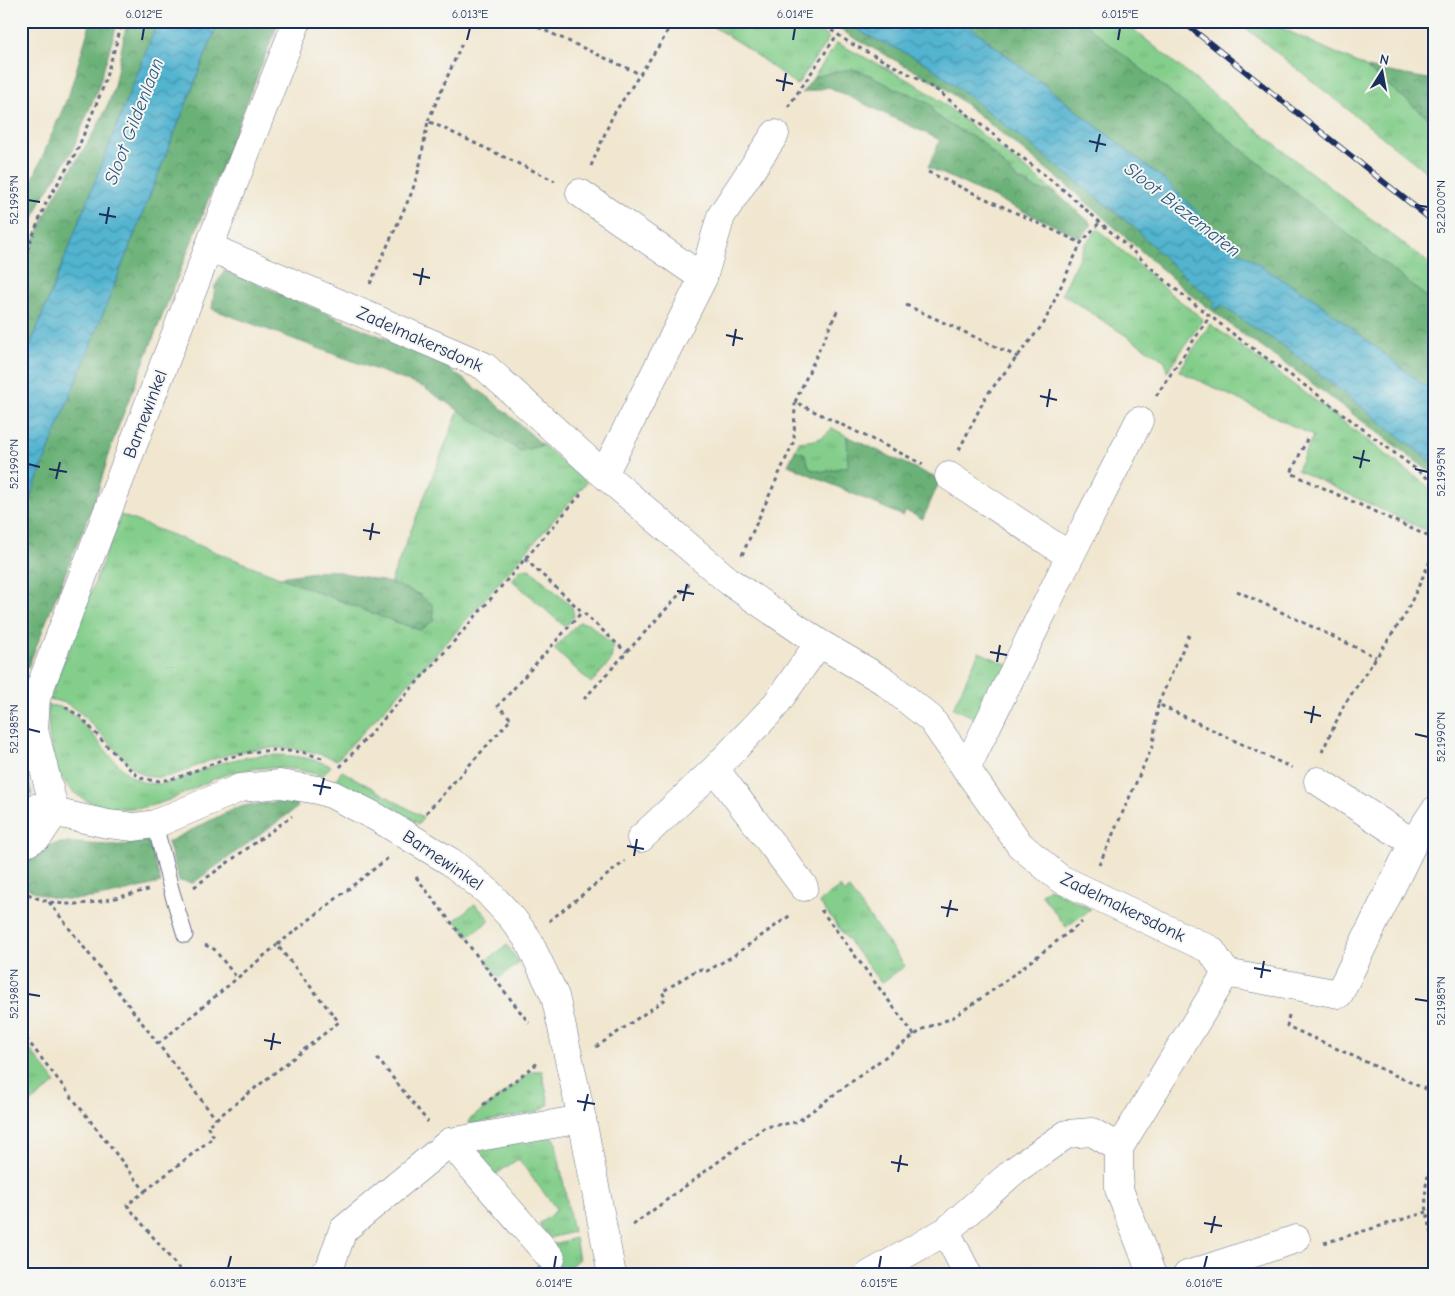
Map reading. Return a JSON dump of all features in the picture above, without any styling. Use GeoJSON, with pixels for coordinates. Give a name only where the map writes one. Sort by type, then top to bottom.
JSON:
{"type":"FeatureCollection","features":[{"type":"Feature","properties":{"kind":"street","name":"Barnewinkel"},"geometry":{"type":"LineString","coordinates":[[54,812],[34,730],[36,698],[208,247],[297,21]]}},
{"type":"Feature","properties":{"kind":"street"},"geometry":{"type":"LineString","coordinates":[[602,472],[703,278],[721,216],[776,134]]}},
{"type":"Feature","properties":{"kind":"street"},"geometry":{"type":"LineString","coordinates":[[580,193],[703,278]]}},
{"type":"Feature","properties":{"kind":"street","name":"Zadelmakersdonk"},"geometry":{"type":"LineString","coordinates":[[208,247],[484,366],[602,472],[730,582],[818,642],[884,681],[930,719],[1020,845],[1060,878],[1211,950],[1226,973]]}},
{"type":"Feature","properties":{"kind":"street"},"geometry":{"type":"LineString","coordinates":[[966,769],[1070,556],[1139,422]]}},
{"type":"Feature","properties":{"kind":"street"},"geometry":{"type":"LineString","coordinates":[[949,476],[1070,556]]}},
{"type":"Feature","properties":{"kind":"street"},"geometry":{"type":"LineString","coordinates":[[641,838],[715,769],[774,707],[818,642]]}},
{"type":"Feature","properties":{"kind":"street"},"geometry":{"type":"LineString","coordinates":[[715,769],[808,893]]}},
{"type":"Feature","properties":{"kind":"street"},"geometry":{"type":"LineString","coordinates":[[1315,779],[1412,843]]}},
{"type":"Feature","properties":{"kind":"street","name":"Barnewinkel"},"geometry":{"type":"LineString","coordinates":[[21,810],[34,808],[108,824],[134,827],[155,824],[240,788],[280,784],[318,790],[333,795],[376,817],[452,862],[487,891],[512,918],[527,938],[554,996],[582,1119],[612,1275]]}},
{"type":"Feature","properties":{"kind":"street"},"geometry":{"type":"LineString","coordinates":[[1152,1275],[1118,1188],[1118,1148],[1226,973],[1339,994],[1412,843],[1434,811]]}},
{"type":"Feature","properties":{"kind":"street"},"geometry":{"type":"LineString","coordinates":[[21,846],[39,836],[54,812]]}},
{"type":"Feature","properties":{"kind":"street"},"geometry":{"type":"LineString","coordinates":[[322,1275],[329,1270],[343,1230],[450,1142],[582,1119]]}},
{"type":"Feature","properties":{"kind":"street"},"geometry":{"type":"LineString","coordinates":[[869,1275],[946,1231],[1016,1170],[1067,1134],[1092,1132],[1118,1148]]}},
{"type":"Feature","properties":{"kind":"street"},"geometry":{"type":"LineString","coordinates":[[450,1142],[550,1258]]}},
{"type":"Feature","properties":{"kind":"street"},"geometry":{"type":"LineString","coordinates":[[946,1231],[968,1275]]}},
{"type":"Feature","properties":{"kind":"street"},"geometry":{"type":"LineString","coordinates":[[1187,1275],[1296,1239]]}},
{"type":"Feature","properties":{"kind":"lane"},"geometry":{"type":"LineString","coordinates":[[155,824],[171,889],[185,934]]}},
{"type":"Feature","properties":{"kind":"path"},"geometry":{"type":"LineString","coordinates":[[21,264],[46,203],[76,153],[102,90],[123,21]]}},
{"type":"Feature","properties":{"kind":"path"},"geometry":{"type":"LineString","coordinates":[[428,121],[580,193],[613,115],[664,38],[672,21]]}},
{"type":"Feature","properties":{"kind":"path"},"geometry":{"type":"LineString","coordinates":[[818,21],[837,35],[938,91],[1066,192],[1174,288],[1434,483]]}},
{"type":"Feature","properties":{"kind":"path"},"geometry":{"type":"LineString","coordinates":[[531,24],[640,74]]}},
{"type":"Feature","properties":{"kind":"path"},"geometry":{"type":"LineString","coordinates":[[796,95],[837,35]]}},
{"type":"Feature","properties":{"kind":"path"},"geometry":{"type":"LineString","coordinates":[[358,311],[412,192],[419,169],[428,121],[463,41]]}},
{"type":"Feature","properties":{"kind":"path"},"geometry":{"type":"LineString","coordinates":[[928,172],[1081,243]]}},
{"type":"Feature","properties":{"kind":"path"},"geometry":{"type":"LineString","coordinates":[[795,402],[949,476],[964,438],[986,396],[1044,323],[1081,243],[1099,223]]}},
{"type":"Feature","properties":{"kind":"path"},"geometry":{"type":"LineString","coordinates":[[21,248],[27,250]]}},
{"type":"Feature","properties":{"kind":"path"},"geometry":{"type":"LineString","coordinates":[[906,305],[1018,357]]}},
{"type":"Feature","properties":{"kind":"path"},"geometry":{"type":"LineString","coordinates":[[730,582],[794,441],[795,402],[838,309]]}},
{"type":"Feature","properties":{"kind":"path"},"geometry":{"type":"LineString","coordinates":[[1174,370],[1210,316]]}},
{"type":"Feature","properties":{"kind":"path"},"geometry":{"type":"LineString","coordinates":[[1308,439],[1291,473],[1434,539]]}},
{"type":"Feature","properties":{"kind":"path"},"geometry":{"type":"LineString","coordinates":[[21,890],[49,902],[74,905],[159,888],[194,888],[299,812],[450,646],[602,472]]}},
{"type":"Feature","properties":{"kind":"path"},"geometry":{"type":"LineString","coordinates":[[1158,704],[1315,779],[1344,705],[1405,615],[1434,553]]}},
{"type":"Feature","properties":{"kind":"path"},"geometry":{"type":"LineString","coordinates":[[525,560],[626,652]]}},
{"type":"Feature","properties":{"kind":"path"},"geometry":{"type":"LineString","coordinates":[[584,699],[708,563]]}},
{"type":"Feature","properties":{"kind":"path"},"geometry":{"type":"LineString","coordinates":[[1237,591],[1376,657]]}},
{"type":"Feature","properties":{"kind":"path"},"geometry":{"type":"LineString","coordinates":[[426,814],[511,719],[498,706],[582,612]]}},
{"type":"Feature","properties":{"kind":"path"},"geometry":{"type":"LineString","coordinates":[[607,1245],[765,1127],[797,1122],[923,1029],[952,1018],[993,990],[1098,896],[1153,745],[1158,704],[1191,631]]}},
{"type":"Feature","properties":{"kind":"path"},"geometry":{"type":"LineString","coordinates":[[36,698],[65,706],[81,717],[140,778],[161,781],[179,777],[226,758],[251,752],[275,750],[302,752],[328,761]]}},
{"type":"Feature","properties":{"kind":"path"},"geometry":{"type":"LineString","coordinates":[[335,764],[341,766]]}},
{"type":"Feature","properties":{"kind":"path"},"geometry":{"type":"LineString","coordinates":[[527,938],[641,848],[641,838]]}},
{"type":"Feature","properties":{"kind":"path"},"geometry":{"type":"LineString","coordinates":[[158,1044],[277,945],[414,839]]}},
{"type":"Feature","properties":{"kind":"path"},"geometry":{"type":"LineString","coordinates":[[411,870],[532,1028]]}},
{"type":"Feature","properties":{"kind":"path"},"geometry":{"type":"LineString","coordinates":[[377,1058],[437,1134],[450,1142],[462,1121],[568,1053],[666,999],[662,992],[698,969],[707,971],[733,956],[808,893],[915,1036]]}},
{"type":"Feature","properties":{"kind":"path"},"geometry":{"type":"LineString","coordinates":[[49,902],[216,1119]]}},
{"type":"Feature","properties":{"kind":"path"},"geometry":{"type":"LineString","coordinates":[[185,934],[214,949],[237,978]]}},
{"type":"Feature","properties":{"kind":"path"},"geometry":{"type":"LineString","coordinates":[[184,1275],[127,1205],[214,1137],[206,1126],[339,1022],[277,945]]}},
{"type":"Feature","properties":{"kind":"path"},"geometry":{"type":"LineString","coordinates":[[1295,986],[1287,1026],[1434,1093]]}},
{"type":"Feature","properties":{"kind":"path"},"geometry":{"type":"LineString","coordinates":[[21,1032],[145,1190]]}},
{"type":"Feature","properties":{"kind":"path"},"geometry":{"type":"LineString","coordinates":[[1434,1160],[1428,1173],[1424,1193],[1434,1243]]}},
{"type":"Feature","properties":{"kind":"path"},"geometry":{"type":"LineString","coordinates":[[1296,1239],[1311,1247],[1427,1212]]}},
{"type":"Feature","properties":{"kind":"green space"},"geometry":{"type":"Polygon","coordinates":[[[91,21],[118,21],[98,88],[72,151],[41,201],[21,250],[21,207],[69,94],[91,21]]]}},
{"type":"Feature","properties":{"kind":"green space"},"geometry":{"type":"Polygon","coordinates":[[[127,21],[158,21],[21,369],[21,274],[54,197],[96,129],[107,107],[113,91],[127,21]]]}},
{"type":"Feature","properties":{"kind":"green space"},"geometry":{"type":"Polygon","coordinates":[[[219,21],[279,21],[115,435],[97,494],[28,667],[21,665],[21,520],[219,21]]]}},
{"type":"Feature","properties":{"kind":"green space"},"geometry":{"type":"Polygon","coordinates":[[[704,21],[809,21],[829,38],[797,85],[744,46],[704,21]]]}},
{"type":"Feature","properties":{"kind":"green space"},"geometry":{"type":"Polygon","coordinates":[[[828,21],[844,21],[869,36],[918,58],[929,65],[1134,227],[1172,265],[1217,302],[1213,307],[1217,309],[1221,304],[1284,346],[1434,464],[1434,475],[1183,288],[1069,187],[941,85],[854,38],[828,21]]]}},
{"type":"Feature","properties":{"kind":"green space"},"geometry":{"type":"Polygon","coordinates":[[[963,21],[1081,21],[1434,303],[1434,393],[1313,298],[1240,252],[1166,181],[963,21]]]}},
{"type":"Feature","properties":{"kind":"green space"},"geometry":{"type":"Polygon","coordinates":[[[1081,21],[1123,21],[1301,165],[1434,267],[1434,303],[1081,21]]]}},
{"type":"Feature","properties":{"kind":"green space"},"geometry":{"type":"Polygon","coordinates":[[[1237,21],[1266,21],[1364,66],[1434,122],[1434,178],[1237,21]]]}},
{"type":"Feature","properties":{"kind":"green space"},"geometry":{"type":"Polygon","coordinates":[[[837,43],[912,82],[935,97],[1056,193],[1038,190],[1016,178],[982,142],[948,124],[934,113],[931,105],[911,94],[895,89],[870,75],[837,70],[814,77],[837,43]]]}},
{"type":"Feature","properties":{"kind":"green space"},"geometry":{"type":"Polygon","coordinates":[[[1367,68],[1434,80],[1434,122],[1367,68]]]}},
{"type":"Feature","properties":{"kind":"green space"},"geometry":{"type":"Polygon","coordinates":[[[853,69],[870,75],[895,89],[911,94],[931,105],[934,113],[948,124],[982,142],[1016,178],[1038,190],[1056,193],[1092,224],[1081,238],[928,167],[940,140],[829,87],[802,93],[814,77],[853,69]]]}},
{"type":"Feature","properties":{"kind":"green space"},"geometry":{"type":"Polygon","coordinates":[[[1098,229],[1171,294],[1203,319],[1167,372],[1165,361],[1062,294],[1085,244],[1098,229]]]}},
{"type":"Feature","properties":{"kind":"green space"},"geometry":{"type":"Polygon","coordinates":[[[225,270],[438,361],[491,399],[543,445],[520,451],[423,387],[212,309],[215,286],[225,270]]]}},
{"type":"Feature","properties":{"kind":"green space"},"geometry":{"type":"Polygon","coordinates":[[[1210,324],[1320,404],[1434,491],[1434,534],[1297,470],[1313,436],[1179,371],[1210,324]]]}},
{"type":"Feature","properties":{"kind":"green space"},"geometry":{"type":"Polygon","coordinates":[[[459,410],[520,451],[543,445],[587,482],[447,642],[337,760],[295,749],[262,749],[223,756],[170,776],[152,777],[134,769],[83,715],[66,703],[49,699],[121,515],[382,617],[420,630],[421,595],[390,583],[459,410]]]}},
{"type":"Feature","properties":{"kind":"green space"},"geometry":{"type":"Polygon","coordinates":[[[832,428],[847,436],[849,466],[825,472],[810,469],[804,453],[795,451],[799,442],[821,438],[832,428]]]}},
{"type":"Feature","properties":{"kind":"green space"},"geometry":{"type":"Polygon","coordinates":[[[847,436],[940,480],[923,519],[906,511],[903,516],[788,465],[795,451],[804,453],[810,469],[825,472],[848,466],[847,436]]]}},
{"type":"Feature","properties":{"kind":"green space"},"geometry":{"type":"Polygon","coordinates":[[[521,569],[530,569],[572,607],[574,617],[565,627],[512,580],[521,569]]]}},
{"type":"Feature","properties":{"kind":"green space"},"geometry":{"type":"Polygon","coordinates":[[[330,570],[397,585],[410,591],[433,605],[434,620],[420,630],[279,577],[330,570]]]}},
{"type":"Feature","properties":{"kind":"green space"},"geometry":{"type":"Polygon","coordinates":[[[579,622],[588,623],[613,645],[611,661],[591,683],[554,649],[579,622]]]}},
{"type":"Feature","properties":{"kind":"green space"},"geometry":{"type":"Polygon","coordinates":[[[979,652],[1011,666],[984,722],[953,708],[979,652]]]}},
{"type":"Feature","properties":{"kind":"green space"},"geometry":{"type":"Polygon","coordinates":[[[48,705],[61,707],[74,715],[125,771],[136,779],[147,783],[170,782],[236,759],[268,755],[300,757],[331,766],[322,776],[279,768],[247,770],[227,774],[175,798],[152,805],[138,808],[109,807],[91,802],[77,794],[66,784],[58,770],[53,755],[48,722],[48,705]]]}},
{"type":"Feature","properties":{"kind":"green space"},"geometry":{"type":"Polygon","coordinates":[[[21,754],[32,794],[21,799],[21,754]]]}},
{"type":"Feature","properties":{"kind":"green space"},"geometry":{"type":"Polygon","coordinates":[[[342,771],[423,817],[419,824],[381,803],[334,782],[342,771]]]}},
{"type":"Feature","properties":{"kind":"green space"},"geometry":{"type":"Polygon","coordinates":[[[285,801],[295,802],[298,807],[193,883],[179,881],[168,842],[233,809],[248,805],[285,801]]]}},
{"type":"Feature","properties":{"kind":"green space"},"geometry":{"type":"Polygon","coordinates":[[[148,840],[161,883],[108,895],[71,899],[54,898],[37,893],[21,884],[21,856],[47,846],[62,843],[127,845],[148,840]]]}},
{"type":"Feature","properties":{"kind":"green space"},"geometry":{"type":"Polygon","coordinates":[[[840,887],[844,893],[849,889],[905,966],[881,983],[819,902],[840,887]]]}},
{"type":"Feature","properties":{"kind":"green space"},"geometry":{"type":"Polygon","coordinates":[[[1049,888],[1091,909],[1066,927],[1041,894],[1049,888]]]}},
{"type":"Feature","properties":{"kind":"green space"},"geometry":{"type":"Polygon","coordinates":[[[475,904],[490,920],[468,937],[455,920],[475,904]]]}},
{"type":"Feature","properties":{"kind":"green space"},"geometry":{"type":"Polygon","coordinates":[[[507,945],[519,963],[499,978],[486,961],[507,945]]]}},
{"type":"Feature","properties":{"kind":"green space"},"geometry":{"type":"Polygon","coordinates":[[[21,1038],[56,1083],[21,1110],[21,1038]]]}},
{"type":"Feature","properties":{"kind":"green space"},"geometry":{"type":"Polygon","coordinates":[[[542,1071],[549,1104],[537,1112],[469,1123],[469,1120],[530,1073],[542,1071]]]}},
{"type":"Feature","properties":{"kind":"green space"},"geometry":{"type":"Polygon","coordinates":[[[542,1135],[555,1139],[573,1232],[549,1238],[539,1224],[557,1210],[518,1159],[495,1175],[476,1151],[542,1135]]]}},
{"type":"Feature","properties":{"kind":"green space"},"geometry":{"type":"Polygon","coordinates":[[[1434,1172],[1434,1224],[1429,1191],[1434,1172]]]}},
{"type":"Feature","properties":{"kind":"green space"},"geometry":{"type":"Polygon","coordinates":[[[575,1238],[579,1259],[559,1275],[541,1275],[535,1269],[554,1244],[575,1238]]]}},
{"type":"Feature","properties":{"kind":"water","name":"Sloot Gildenlaan"},"geometry":{"type":"Polygon","coordinates":[[[158,21],[219,21],[21,520],[21,369],[158,21]]]}},
{"type":"Feature","properties":{"kind":"water","name":"Sloot Biezematen"},"geometry":{"type":"Polygon","coordinates":[[[844,21],[963,21],[1166,181],[1240,252],[1313,298],[1434,393],[1434,464],[1284,346],[1221,305],[1217,310],[1213,307],[1216,302],[1172,265],[1134,227],[929,65],[864,34],[844,21]]]}},
{"type":"Feature","properties":{"kind":"railway"},"geometry":{"type":"LineString","coordinates":[[1182,21],[1434,222]]}}]}
